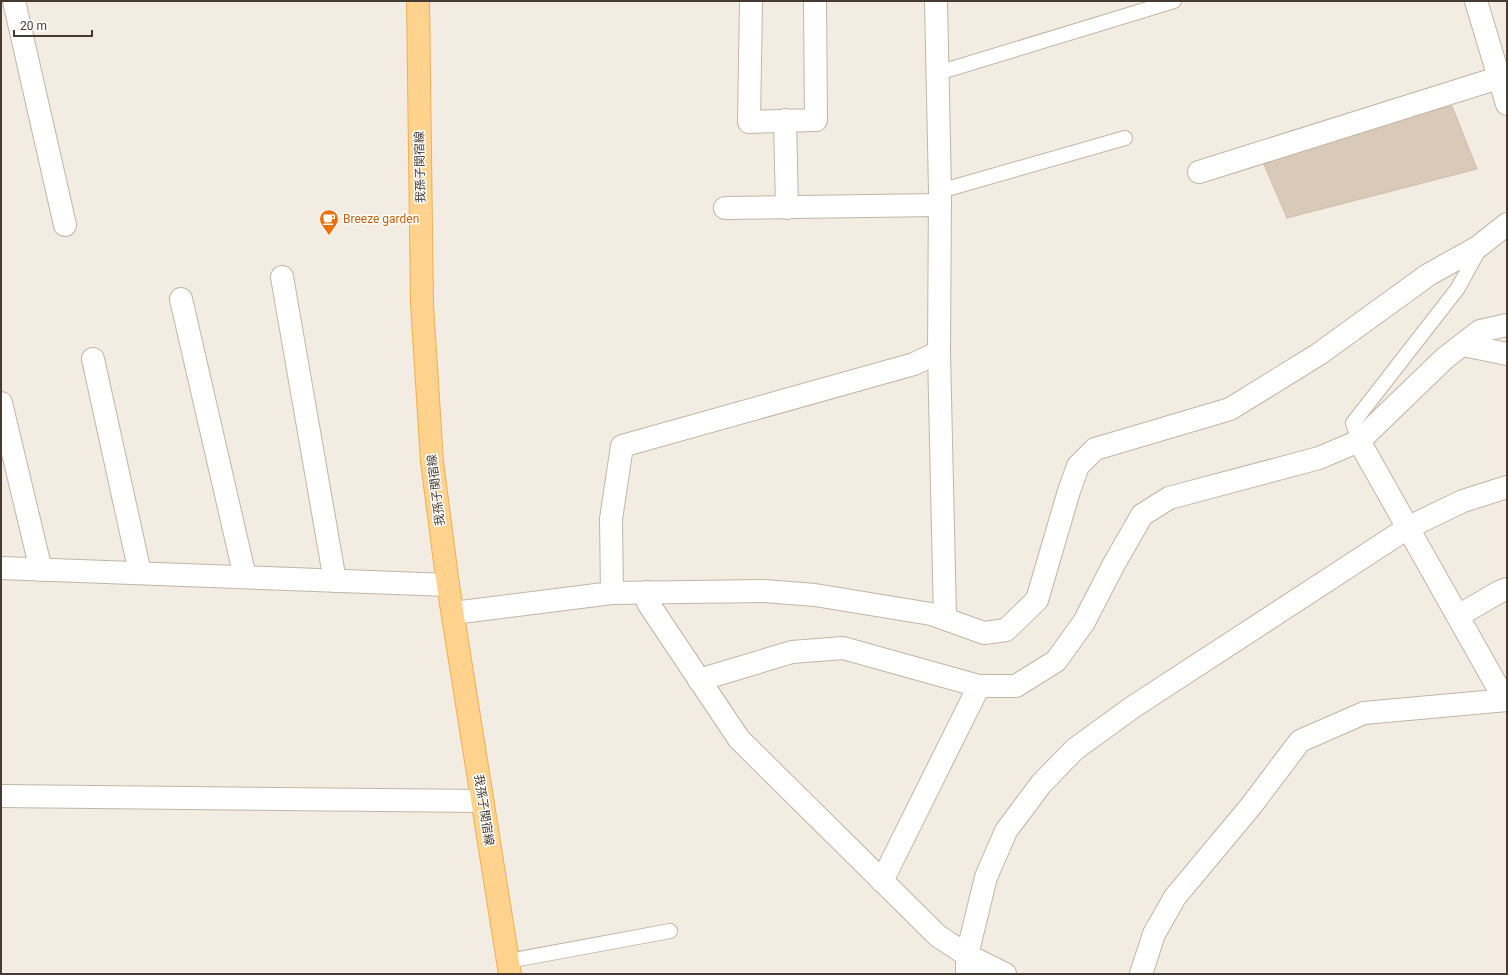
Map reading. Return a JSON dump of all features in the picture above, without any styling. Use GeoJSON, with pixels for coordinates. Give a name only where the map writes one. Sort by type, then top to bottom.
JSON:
{"type":"FeatureCollection","features":[{"type":"Feature","properties":{"kind":"main road","name":"我孫子関宿線"},"geometry":{"type":"LineString","coordinates":[[418,1],[422,304],[432,462],[448,585],[509,967]]}},
{"type":"Feature","properties":{"kind":"street"},"geometry":{"type":"LineString","coordinates":[[14,1],[65,225]]}},
{"type":"Feature","properties":{"kind":"street"},"geometry":{"type":"LineString","coordinates":[[751,1],[749,122],[816,120],[815,1]]}},
{"type":"Feature","properties":{"kind":"street"},"geometry":{"type":"LineString","coordinates":[[936,1],[940,198],[938,352],[945,618]]}},
{"type":"Feature","properties":{"kind":"street"},"geometry":{"type":"LineString","coordinates":[[1476,1],[1506,101]]}},
{"type":"Feature","properties":{"kind":"street"},"geometry":{"type":"LineString","coordinates":[[1199,172],[1498,78]]}},
{"type":"Feature","properties":{"kind":"street"},"geometry":{"type":"LineString","coordinates":[[785,120],[787,208]]}},
{"type":"Feature","properties":{"kind":"street"},"geometry":{"type":"LineString","coordinates":[[725,208],[787,208],[940,198]]}},
{"type":"Feature","properties":{"kind":"street"},"geometry":{"type":"LineString","coordinates":[[453,613],[612,593],[764,591],[815,595],[931,614],[984,633],[1006,630],[1037,600],[1069,491],[1078,466],[1095,449],[1230,409],[1319,354],[1428,275],[1483,243],[1507,224]]}},
{"type":"Feature","properties":{"kind":"street"},"geometry":{"type":"LineString","coordinates":[[282,277],[335,581]]}},
{"type":"Feature","properties":{"kind":"street"},"geometry":{"type":"LineString","coordinates":[[181,299],[245,577]]}},
{"type":"Feature","properties":{"kind":"street"},"geometry":{"type":"LineString","coordinates":[[699,680],[792,652],[843,648],[979,686],[1016,686],[1056,661],[1084,622],[1114,564],[1142,515],[1169,498],[1319,458],[1359,441],[1445,358],[1480,331],[1507,325]]}},
{"type":"Feature","properties":{"kind":"street"},"geometry":{"type":"LineString","coordinates":[[1463,345],[1507,354]]}},
{"type":"Feature","properties":{"kind":"street"},"geometry":{"type":"LineString","coordinates":[[612,593],[611,519],[622,446],[914,364],[938,352]]}},
{"type":"Feature","properties":{"kind":"street"},"geometry":{"type":"LineString","coordinates":[[93,359],[140,573]]}},
{"type":"Feature","properties":{"kind":"street"},"geometry":{"type":"LineString","coordinates":[[1,403],[41,570]]}},
{"type":"Feature","properties":{"kind":"street"},"geometry":{"type":"LineString","coordinates":[[1141,974],[1154,934],[1175,897],[1251,806],[1300,741],[1364,713],[1506,700],[1359,441]]}},
{"type":"Feature","properties":{"kind":"street"},"geometry":{"type":"LineString","coordinates":[[967,964],[986,877],[1006,831],[1041,784],[1075,749],[1133,707],[1409,527],[1463,501],[1507,487]]}},
{"type":"Feature","properties":{"kind":"street"},"geometry":{"type":"LineString","coordinates":[[1,568],[448,585]]}},
{"type":"Feature","properties":{"kind":"street"},"geometry":{"type":"LineString","coordinates":[[1458,616],[1499,592],[1507,589]]}},
{"type":"Feature","properties":{"kind":"street"},"geometry":{"type":"LineString","coordinates":[[647,592],[648,603],[739,739],[967,964],[1005,974]]}},
{"type":"Feature","properties":{"kind":"street"},"geometry":{"type":"LineString","coordinates":[[882,881],[979,686]]}},
{"type":"Feature","properties":{"kind":"street"},"geometry":{"type":"LineString","coordinates":[[1,796],[482,802]]}},
{"type":"Feature","properties":{"kind":"lane"},"geometry":{"type":"LineString","coordinates":[[938,73],[1174,1]]}},
{"type":"Feature","properties":{"kind":"lane"},"geometry":{"type":"LineString","coordinates":[[940,198],[1124,138]]}},
{"type":"Feature","properties":{"kind":"lane"},"geometry":{"type":"LineString","coordinates":[[1359,441],[1353,424],[1458,288],[1483,243]]}},
{"type":"Feature","properties":{"kind":"lane"},"geometry":{"type":"LineString","coordinates":[[509,967],[670,931]]}},
{"type":"Feature","properties":{"kind":"building"},"geometry":{"type":"Polygon","coordinates":[[[1452,106],[1477,169],[1287,218],[1262,160],[1356,129],[1452,106]]]}},
{"type":"Feature","properties":{"kind":"place","name":"Breeze garden"},"geometry":{"type":"Point","coordinates":[329,236]}}]}
